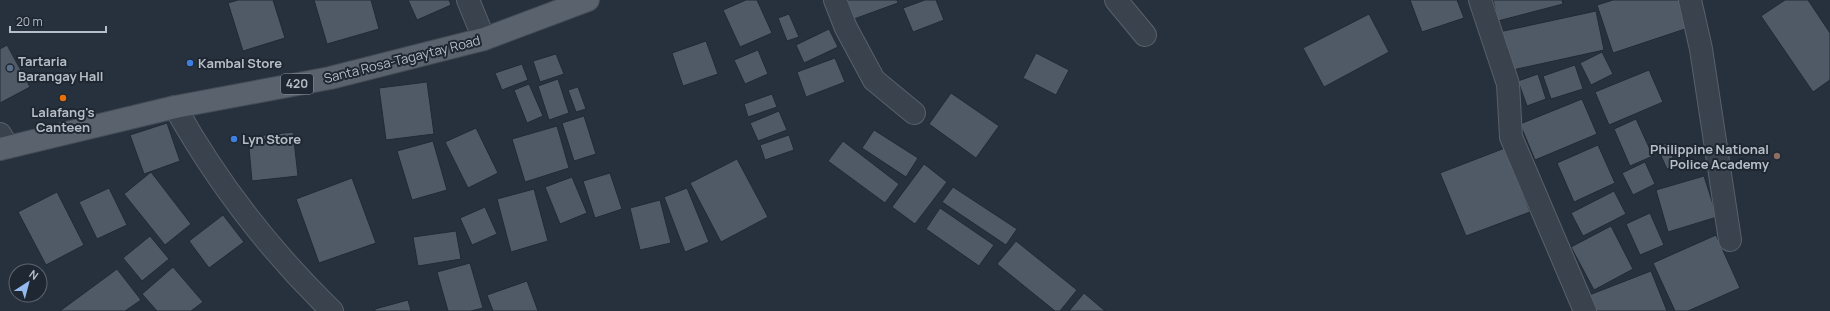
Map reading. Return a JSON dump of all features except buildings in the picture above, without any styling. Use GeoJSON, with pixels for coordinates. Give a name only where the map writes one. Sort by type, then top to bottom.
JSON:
{"type":"FeatureCollection","features":[{"type":"Feature","properties":{"kind":"main road","name":"Santa Rosa-Tagaytay Road"},"geometry":{"type":"LineString","coordinates":[[3,144],[175,107],[330,78],[484,39],[588,0]]}},
{"type":"Feature","properties":{"kind":"street"},"geometry":{"type":"LineString","coordinates":[[468,0],[484,39]]}},
{"type":"Feature","properties":{"kind":"street"},"geometry":{"type":"LineString","coordinates":[[835,0],[846,28],[874,80],[914,113]]}},
{"type":"Feature","properties":{"kind":"street"},"geometry":{"type":"LineString","coordinates":[[1116,0],[1145,35]]}},
{"type":"Feature","properties":{"kind":"street"},"geometry":{"type":"LineString","coordinates":[[1480,0],[1508,84],[1511,137],[1585,311]]}},
{"type":"Feature","properties":{"kind":"street"},"geometry":{"type":"LineString","coordinates":[[1690,0],[1701,49],[1730,240]]}},
{"type":"Feature","properties":{"kind":"street"},"geometry":{"type":"LineString","coordinates":[[175,107],[193,139],[266,241],[308,288],[332,311]]}},
{"type":"Feature","properties":{"kind":"place","name":"Kambal Store"},"geometry":{"type":"Point","coordinates":[190,63]}},
{"type":"Feature","properties":{"kind":"place","name":"Tartaria Barangay Hall"},"geometry":{"type":"Point","coordinates":[10,68]}},
{"type":"Feature","properties":{"kind":"place","name":"Lalafang's Canteen"},"geometry":{"type":"Point","coordinates":[63,98]}},
{"type":"Feature","properties":{"kind":"place","name":"Lyn Store"},"geometry":{"type":"Point","coordinates":[234,139]}},
{"type":"Feature","properties":{"kind":"place","name":"Philippine National Police Academy"},"geometry":{"type":"Point","coordinates":[1777,156]}}]}
